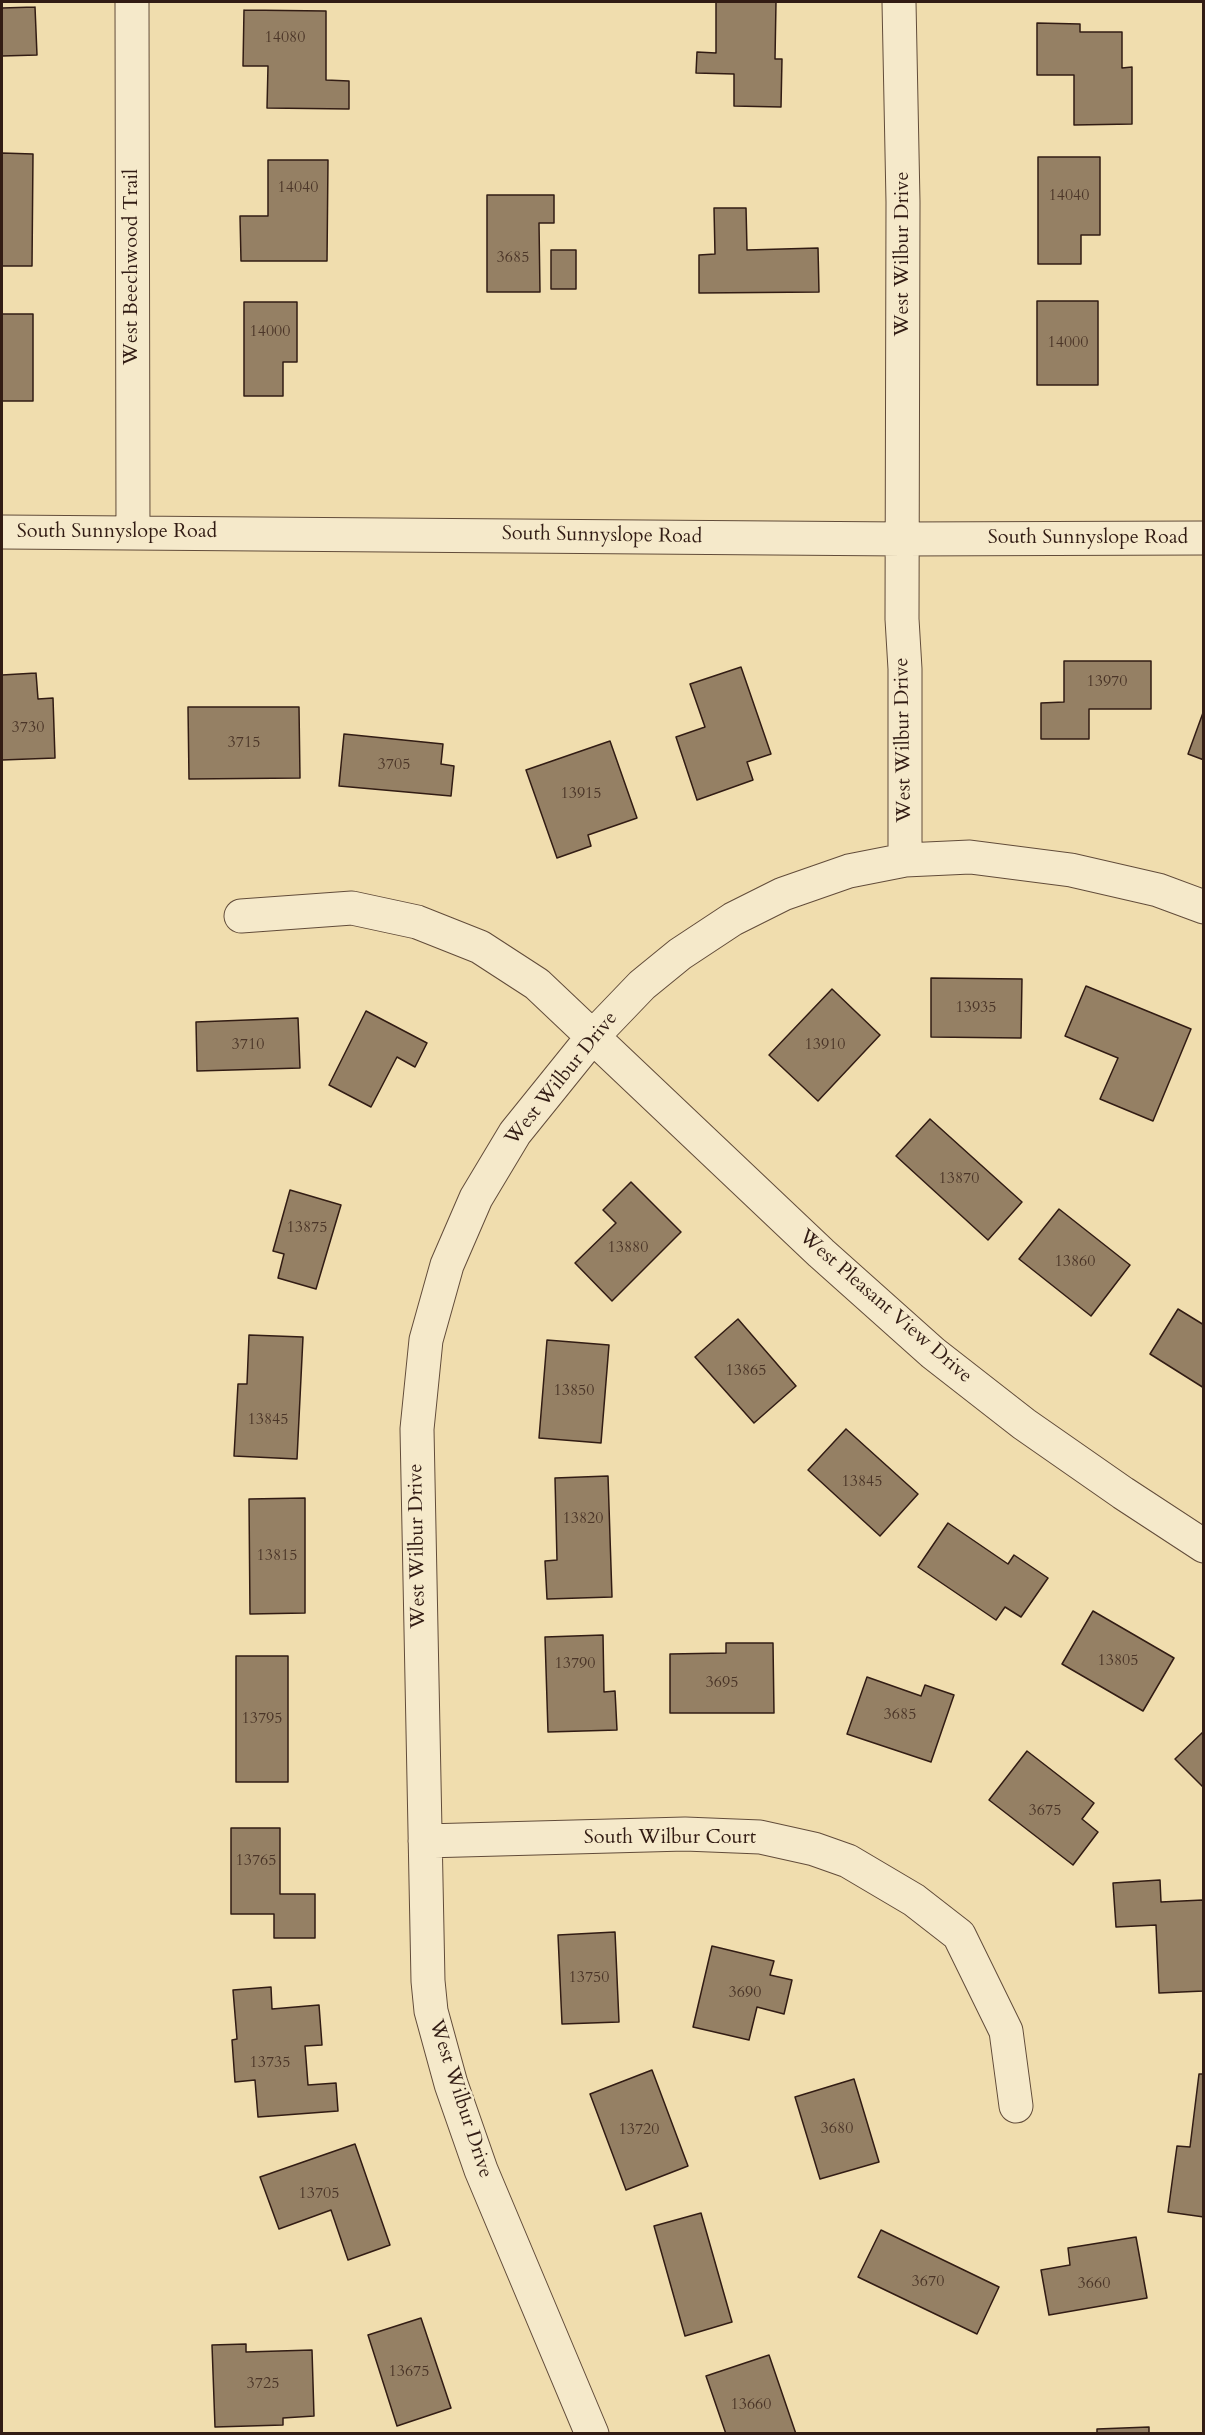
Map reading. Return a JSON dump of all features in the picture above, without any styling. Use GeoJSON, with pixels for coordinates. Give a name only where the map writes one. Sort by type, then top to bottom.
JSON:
{"type":"FeatureCollection","features":[{"type":"Feature","properties":{"kind":"street","name":"West Beechwood Trail"},"geometry":{"type":"LineString","coordinates":[[132,2],[133,532]]}},
{"type":"Feature","properties":{"kind":"street","name":"West Wilbur Drive"},"geometry":{"type":"LineString","coordinates":[[592,2433],[481,2170],[451,2084],[431,2011],[428,1980],[419,1634],[417,1429],[426,1341],[447,1266],[476,1198],[514,1133],[594,1035],[642,985],[680,954],[733,919],[794,890],[849,871],[905,860],[902,539],[903,202],[899,2]]}},
{"type":"Feature","properties":{"kind":"street","name":"South Sunnyslope Road"},"geometry":{"type":"LineString","coordinates":[[2,532],[902,539],[1203,538]]}},
{"type":"Feature","properties":{"kind":"street"},"geometry":{"type":"LineString","coordinates":[[905,860],[970,857],[1071,870],[1158,890],[1203,907]]}},
{"type":"Feature","properties":{"kind":"street","name":"West Pleasant View Drive"},"geometry":{"type":"LineString","coordinates":[[241,916],[352,908],[417,922],[480,947],[537,984],[594,1035],[821,1253],[933,1353],[1024,1424],[1203,1546]]}},
{"type":"Feature","properties":{"kind":"street","name":"South Wilbur Court"},"geometry":{"type":"LineString","coordinates":[[425,1841],[685,1834],[760,1837],[814,1849],[848,1862],[914,1900],[959,1935],[1006,2031],[1016,2106]]}},
{"type":"Feature","properties":{"kind":"building"},"geometry":{"type":"Polygon","coordinates":[[[716,2],[776,2],[775,59],[782,59],[781,107],[734,106],[734,74],[696,73],[697,52],[716,53],[716,2]]]}},
{"type":"Feature","properties":{"kind":"building"},"geometry":{"type":"Polygon","coordinates":[[[35,7],[37,55],[2,56],[2,8],[35,7]]]}},
{"type":"Feature","properties":{"kind":"building"},"geometry":{"type":"Polygon","coordinates":[[[244,10],[326,11],[326,80],[349,81],[349,109],[267,108],[268,66],[243,66],[244,10]]]}},
{"type":"Feature","properties":{"kind":"building"},"geometry":{"type":"Polygon","coordinates":[[[1037,23],[1080,24],[1080,32],[1122,32],[1122,68],[1132,67],[1132,124],[1074,125],[1074,75],[1037,75],[1037,23]]]}},
{"type":"Feature","properties":{"kind":"building"},"geometry":{"type":"Polygon","coordinates":[[[2,153],[33,154],[32,266],[2,266],[2,153]]]}},
{"type":"Feature","properties":{"kind":"building"},"geometry":{"type":"Polygon","coordinates":[[[1038,157],[1100,157],[1100,235],[1081,235],[1081,264],[1038,264],[1038,157]]]}},
{"type":"Feature","properties":{"kind":"building"},"geometry":{"type":"Polygon","coordinates":[[[268,160],[328,160],[327,261],[241,261],[240,216],[268,216],[268,160]]]}},
{"type":"Feature","properties":{"kind":"building"},"geometry":{"type":"Polygon","coordinates":[[[487,195],[554,195],[554,223],[539,223],[540,292],[487,292],[487,195]]]}},
{"type":"Feature","properties":{"kind":"building"},"geometry":{"type":"Polygon","coordinates":[[[714,208],[746,208],[747,250],[818,248],[819,292],[699,293],[699,255],[715,254],[714,208]]]}},
{"type":"Feature","properties":{"kind":"building"},"geometry":{"type":"Polygon","coordinates":[[[551,250],[576,250],[576,289],[551,289],[551,250]]]}},
{"type":"Feature","properties":{"kind":"building"},"geometry":{"type":"Polygon","coordinates":[[[1037,301],[1098,301],[1098,385],[1037,385],[1037,301]]]}},
{"type":"Feature","properties":{"kind":"building"},"geometry":{"type":"Polygon","coordinates":[[[244,302],[297,302],[297,362],[283,362],[283,396],[244,396],[244,302]]]}},
{"type":"Feature","properties":{"kind":"building"},"geometry":{"type":"Polygon","coordinates":[[[2,314],[33,314],[33,401],[2,401],[2,314]]]}},
{"type":"Feature","properties":{"kind":"building"},"geometry":{"type":"Polygon","coordinates":[[[1064,661],[1151,661],[1151,709],[1089,709],[1089,739],[1041,739],[1041,703],[1064,702],[1064,661]]]}},
{"type":"Feature","properties":{"kind":"building"},"geometry":{"type":"Polygon","coordinates":[[[741,667],[771,754],[747,762],[753,780],[697,800],[676,737],[705,727],[690,684],[741,667]]]}},
{"type":"Feature","properties":{"kind":"building"},"geometry":{"type":"Polygon","coordinates":[[[36,673],[38,699],[53,698],[55,758],[2,760],[2,675],[36,673]]]}},
{"type":"Feature","properties":{"kind":"building"},"geometry":{"type":"Polygon","coordinates":[[[188,707],[299,707],[300,778],[189,779],[188,707]]]}},
{"type":"Feature","properties":{"kind":"building"},"geometry":{"type":"Polygon","coordinates":[[[1204,710],[1204,760],[1188,754],[1204,710]]]}},
{"type":"Feature","properties":{"kind":"building"},"geometry":{"type":"Polygon","coordinates":[[[344,734],[443,744],[441,764],[454,766],[451,796],[339,786],[344,734]]]}},
{"type":"Feature","properties":{"kind":"building"},"geometry":{"type":"Polygon","coordinates":[[[610,741],[637,818],[588,835],[591,846],[557,858],[526,770],[610,741]]]}},
{"type":"Feature","properties":{"kind":"building"},"geometry":{"type":"Polygon","coordinates":[[[931,978],[1022,979],[1021,1038],[931,1037],[931,978]]]}},
{"type":"Feature","properties":{"kind":"building"},"geometry":{"type":"Polygon","coordinates":[[[1086,986],[1191,1029],[1153,1121],[1100,1099],[1118,1058],[1065,1036],[1086,986]]]}},
{"type":"Feature","properties":{"kind":"building"},"geometry":{"type":"Polygon","coordinates":[[[832,989],[880,1035],[818,1101],[769,1055],[832,989]]]}},
{"type":"Feature","properties":{"kind":"building"},"geometry":{"type":"Polygon","coordinates":[[[366,1011],[427,1043],[415,1067],[397,1057],[371,1107],[329,1085],[366,1011]]]}},
{"type":"Feature","properties":{"kind":"building"},"geometry":{"type":"Polygon","coordinates":[[[298,1018],[300,1068],[197,1071],[196,1022],[298,1018]]]}},
{"type":"Feature","properties":{"kind":"building"},"geometry":{"type":"Polygon","coordinates":[[[930,1119],[1022,1202],[988,1240],[896,1156],[930,1119]]]}},
{"type":"Feature","properties":{"kind":"building"},"geometry":{"type":"Polygon","coordinates":[[[631,1182],[681,1232],[612,1301],[575,1263],[616,1223],[603,1210],[631,1182]]]}},
{"type":"Feature","properties":{"kind":"building"},"geometry":{"type":"Polygon","coordinates":[[[290,1190],[341,1205],[316,1289],[278,1278],[284,1254],[273,1251],[290,1190]]]}},
{"type":"Feature","properties":{"kind":"building"},"geometry":{"type":"Polygon","coordinates":[[[1059,1209],[1130,1265],[1091,1316],[1019,1259],[1059,1209]]]}},
{"type":"Feature","properties":{"kind":"building"},"geometry":{"type":"Polygon","coordinates":[[[1178,1309],[1204,1325],[1204,1388],[1150,1354],[1178,1309]]]}},
{"type":"Feature","properties":{"kind":"building"},"geometry":{"type":"Polygon","coordinates":[[[738,1319],[796,1386],[754,1423],[695,1357],[738,1319]]]}},
{"type":"Feature","properties":{"kind":"building"},"geometry":{"type":"Polygon","coordinates":[[[249,1335],[303,1337],[297,1459],[234,1456],[238,1384],[247,1384],[249,1335]]]}},
{"type":"Feature","properties":{"kind":"building"},"geometry":{"type":"Polygon","coordinates":[[[547,1340],[609,1345],[601,1443],[539,1438],[547,1340]]]}},
{"type":"Feature","properties":{"kind":"building"},"geometry":{"type":"Polygon","coordinates":[[[846,1429],[918,1494],[880,1536],[808,1470],[846,1429]]]}},
{"type":"Feature","properties":{"kind":"building"},"geometry":{"type":"Polygon","coordinates":[[[608,1476],[612,1597],[547,1599],[545,1561],[557,1560],[555,1478],[608,1476]]]}},
{"type":"Feature","properties":{"kind":"building"},"geometry":{"type":"Polygon","coordinates":[[[305,1498],[305,1613],[250,1614],[249,1499],[305,1498]]]}},
{"type":"Feature","properties":{"kind":"building"},"geometry":{"type":"Polygon","coordinates":[[[948,1523],[1008,1564],[1014,1555],[1048,1578],[1021,1617],[1005,1607],[996,1620],[918,1567],[948,1523]]]}},
{"type":"Feature","properties":{"kind":"building"},"geometry":{"type":"Polygon","coordinates":[[[1093,1611],[1174,1658],[1143,1711],[1062,1664],[1093,1611]]]}},
{"type":"Feature","properties":{"kind":"building"},"geometry":{"type":"Polygon","coordinates":[[[603,1635],[604,1692],[615,1691],[617,1730],[548,1732],[545,1637],[603,1635]]]}},
{"type":"Feature","properties":{"kind":"building"},"geometry":{"type":"Polygon","coordinates":[[[726,1643],[773,1643],[774,1713],[670,1713],[670,1654],[726,1653],[726,1643]]]}},
{"type":"Feature","properties":{"kind":"building"},"geometry":{"type":"Polygon","coordinates":[[[236,1656],[288,1656],[288,1782],[236,1782],[236,1656]]]}},
{"type":"Feature","properties":{"kind":"building"},"geometry":{"type":"Polygon","coordinates":[[[867,1677],[921,1696],[925,1685],[954,1695],[931,1762],[847,1734],[867,1677]]]}},
{"type":"Feature","properties":{"kind":"building"},"geometry":{"type":"Polygon","coordinates":[[[1204,1731],[1204,1788],[1175,1759],[1204,1731]]]}},
{"type":"Feature","properties":{"kind":"building"},"geometry":{"type":"Polygon","coordinates":[[[1027,1751],[1094,1803],[1082,1819],[1098,1832],[1073,1865],[989,1800],[1027,1751]]]}},
{"type":"Feature","properties":{"kind":"building"},"geometry":{"type":"Polygon","coordinates":[[[231,1828],[280,1828],[280,1894],[315,1894],[315,1938],[274,1938],[274,1914],[231,1914],[231,1828]]]}},
{"type":"Feature","properties":{"kind":"building"},"geometry":{"type":"Polygon","coordinates":[[[1160,1880],[1161,1902],[1203,1900],[1204,1991],[1159,1993],[1156,1925],[1116,1927],[1113,1883],[1160,1880]]]}},
{"type":"Feature","properties":{"kind":"building"},"geometry":{"type":"Polygon","coordinates":[[[615,1932],[619,2022],[562,2024],[558,1935],[615,1932]]]}},
{"type":"Feature","properties":{"kind":"building"},"geometry":{"type":"Polygon","coordinates":[[[712,1946],[774,1961],[770,1975],[792,1980],[784,2014],[757,2007],[749,2040],[693,2027],[712,1946]]]}},
{"type":"Feature","properties":{"kind":"building"},"geometry":{"type":"Polygon","coordinates":[[[271,1987],[272,2009],[319,2005],[322,2045],[305,2046],[308,2085],[336,2083],[338,2111],[258,2117],[255,2080],[235,2082],[232,2040],[237,2039],[233,1990],[271,1987]]]}},
{"type":"Feature","properties":{"kind":"building"},"geometry":{"type":"Polygon","coordinates":[[[652,2070],[688,2166],[626,2190],[590,2094],[652,2070]]]}},
{"type":"Feature","properties":{"kind":"building"},"geometry":{"type":"Polygon","coordinates":[[[1199,2074],[1204,2074],[1204,2217],[1168,2212],[1177,2146],[1190,2147],[1199,2074]]]}},
{"type":"Feature","properties":{"kind":"building"},"geometry":{"type":"Polygon","coordinates":[[[854,2079],[879,2162],[820,2179],[795,2097],[854,2079]]]}},
{"type":"Feature","properties":{"kind":"building"},"geometry":{"type":"Polygon","coordinates":[[[355,2144],[390,2245],[348,2260],[331,2210],[279,2229],[260,2177],[355,2144]]]}},
{"type":"Feature","properties":{"kind":"building"},"geometry":{"type":"Polygon","coordinates":[[[701,2213],[732,2322],[685,2336],[654,2226],[701,2213]]]}},
{"type":"Feature","properties":{"kind":"building"},"geometry":{"type":"Polygon","coordinates":[[[881,2230],[999,2287],[977,2334],[858,2277],[881,2230]]]}},
{"type":"Feature","properties":{"kind":"building"},"geometry":{"type":"Polygon","coordinates":[[[1136,2237],[1147,2298],[1049,2315],[1041,2270],[1070,2265],[1068,2248],[1136,2237]]]}},
{"type":"Feature","properties":{"kind":"building"},"geometry":{"type":"Polygon","coordinates":[[[421,2318],[451,2408],[397,2426],[368,2335],[421,2318]]]}},
{"type":"Feature","properties":{"kind":"building"},"geometry":{"type":"Polygon","coordinates":[[[246,2344],[246,2352],[312,2350],[314,2416],[283,2418],[283,2425],[215,2427],[212,2345],[246,2344]]]}},
{"type":"Feature","properties":{"kind":"building"},"geometry":{"type":"Polygon","coordinates":[[[769,2355],[796,2434],[726,2434],[706,2376],[769,2355]]]}},
{"type":"Feature","properties":{"kind":"building"},"geometry":{"type":"Polygon","coordinates":[[[1149,2427],[1149,2434],[1097,2434],[1097,2429],[1149,2427]]]}}]}
